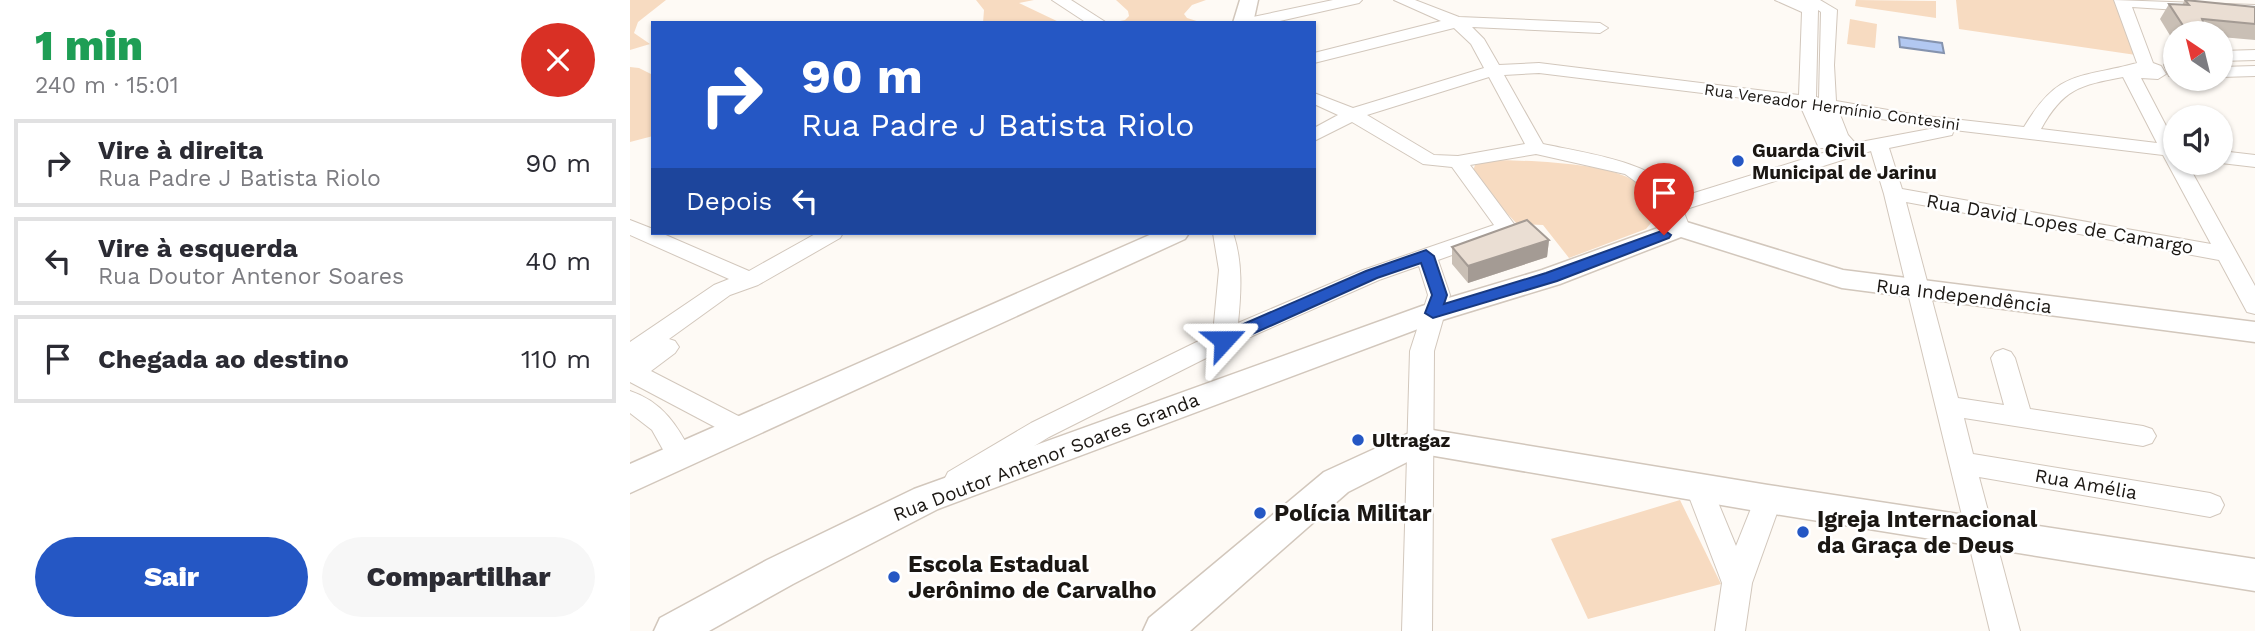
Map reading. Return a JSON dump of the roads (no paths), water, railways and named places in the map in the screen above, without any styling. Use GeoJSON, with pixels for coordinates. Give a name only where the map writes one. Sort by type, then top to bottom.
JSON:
{"type":"FeatureCollection","features":[{"type":"Feature","properties":{"kind":"main road"},"geometry":{"type":"LineString","coordinates":[[1246,21],[1249,0]]}},
{"type":"Feature","properties":{"kind":"main road","name":"Rua Independência"},"geometry":{"type":"LineString","coordinates":[[1673,209],[1842,279],[2255,332]]}},
{"type":"Feature","properties":{"kind":"main road","name":"Rua Doutor Antenor Soares Granda"},"geometry":{"type":"LineString","coordinates":[[673,631],[780,572],[926,499],[1433,313],[1551,277],[1673,209]]}},
{"type":"Feature","properties":{"kind":"main road"},"geometry":{"type":"LineString","coordinates":[[630,479],[1172,235]]}},
{"type":"Feature","properties":{"kind":"main road"},"geometry":{"type":"LineString","coordinates":[[1162,631],[1336,482],[1420,441],[1768,499],[2255,575]]}},
{"type":"Feature","properties":{"kind":"street"},"geometry":{"type":"LineString","coordinates":[[1060,0],[1097,21]]}},
{"type":"Feature","properties":{"kind":"street"},"geometry":{"type":"LineString","coordinates":[[1255,21],[1354,0]]}},
{"type":"Feature","properties":{"kind":"street"},"geometry":{"type":"LineString","coordinates":[[1402,0],[1457,22],[1478,42],[1536,148]]}},
{"type":"Feature","properties":{"kind":"street"},"geometry":{"type":"LineString","coordinates":[[1783,0],[1809,5],[1832,5],[1826,104],[1839,145]]}},
{"type":"Feature","properties":{"kind":"street"},"geometry":{"type":"LineString","coordinates":[[2163,118],[2150,72],[2123,1],[2255,10]]}},
{"type":"Feature","properties":{"kind":"street"},"geometry":{"type":"LineString","coordinates":[[1809,5],[1807,101],[1839,145]]}},
{"type":"Feature","properties":{"kind":"street"},"geometry":{"type":"LineString","coordinates":[[1316,57],[1457,22],[1600,28]]}},
{"type":"Feature","properties":{"kind":"street"},"geometry":{"type":"LineString","coordinates":[[2233,56],[2255,55]]}},
{"type":"Feature","properties":{"kind":"street","name":"Rua Vereador Hermínio Contesini"},"geometry":{"type":"LineString","coordinates":[[1316,134],[1352,114],[1493,69],[1539,68],[1807,101],[1917,120],[2030,132],[2163,154]]}},
{"type":"Feature","properties":{"kind":"street"},"geometry":{"type":"LineString","coordinates":[[2233,72],[2255,71]]}},
{"type":"Feature","properties":{"kind":"street"},"geometry":{"type":"LineString","coordinates":[[2030,132],[2045,108],[2071,85],[2088,78],[2150,72]]}},
{"type":"Feature","properties":{"kind":"street"},"geometry":{"type":"LineString","coordinates":[[1316,99],[1352,114],[1430,160],[1458,162],[1536,148],[1632,170],[1673,209],[1765,171],[1917,120]]}},
{"type":"Feature","properties":{"kind":"street"},"geometry":{"type":"LineString","coordinates":[[1839,145],[1878,144],[1969,127]]}},
{"type":"Feature","properties":{"kind":"street"},"geometry":{"type":"LineString","coordinates":[[1878,144],[1894,194],[2005,631]]}},
{"type":"Feature","properties":{"kind":"street"},"geometry":{"type":"LineString","coordinates":[[2233,158],[2255,161]]}},
{"type":"Feature","properties":{"kind":"street"},"geometry":{"type":"LineString","coordinates":[[926,499],[1040,429],[1224,340],[1371,275],[1507,228],[1458,162]]}},
{"type":"Feature","properties":{"kind":"street"},"geometry":{"type":"LineString","coordinates":[[2186,175],[2239,263],[2255,306]]}},
{"type":"Feature","properties":{"kind":"street","name":"Rua David Lopes de Camargo"},"geometry":{"type":"LineString","coordinates":[[1894,194],[2239,263]]}},
{"type":"Feature","properties":{"kind":"street"},"geometry":{"type":"LineString","coordinates":[[630,227],[746,282]]}},
{"type":"Feature","properties":{"kind":"street"},"geometry":{"type":"LineString","coordinates":[[741,429],[631,368],[741,295],[746,282],[829,235]]}},
{"type":"Feature","properties":{"kind":"street"},"geometry":{"type":"LineString","coordinates":[[1224,235],[1227,241],[1228,318],[1224,340]]}},
{"type":"Feature","properties":{"kind":"street"},"geometry":{"type":"LineString","coordinates":[[1417,631],[1422,351],[1440,295],[1426,256]]}},
{"type":"Feature","properties":{"kind":"street"},"geometry":{"type":"LineString","coordinates":[[2003,358],[2021,416]]}},
{"type":"Feature","properties":{"kind":"street"},"geometry":{"type":"LineString","coordinates":[[630,401],[645,408],[667,428],[680,456]]}},
{"type":"Feature","properties":{"kind":"street"},"geometry":{"type":"LineString","coordinates":[[1947,406],[2143,436]]}},
{"type":"Feature","properties":{"kind":"street","name":"Rua Amélia"},"geometry":{"type":"LineString","coordinates":[[1963,463],[2210,505]]}},
{"type":"Feature","properties":{"kind":"street"},"geometry":{"type":"LineString","coordinates":[[1698,486],[1737,583]]}},
{"type":"Feature","properties":{"kind":"street"},"geometry":{"type":"LineString","coordinates":[[1730,631],[1737,583],[1768,499]]}},
{"type":"Feature","properties":{"kind":"water"},"geometry":{"type":"Polygon","coordinates":[[[1899,37],[1942,43],[1944,53],[1900,47],[1899,37]]]}},
{"type":"Feature","properties":{"kind":"place","name":"Guarda Civil Municipal de Jarinu"},"geometry":{"type":"Point","coordinates":[1738,161]}},
{"type":"Feature","properties":{"kind":"place","name":"Ultragaz"},"geometry":{"type":"Point","coordinates":[1358,440]}},
{"type":"Feature","properties":{"kind":"place","name":"Polícia Militar"},"geometry":{"type":"Point","coordinates":[1260,513]}},
{"type":"Feature","properties":{"kind":"place","name":"Igreja Internacional da Graça de Deus"},"geometry":{"type":"Point","coordinates":[1803,532]}},
{"type":"Feature","properties":{"kind":"place","name":"Escola Estadual Jerônimo de Carvalho"},"geometry":{"type":"Point","coordinates":[894,577]}}]}
